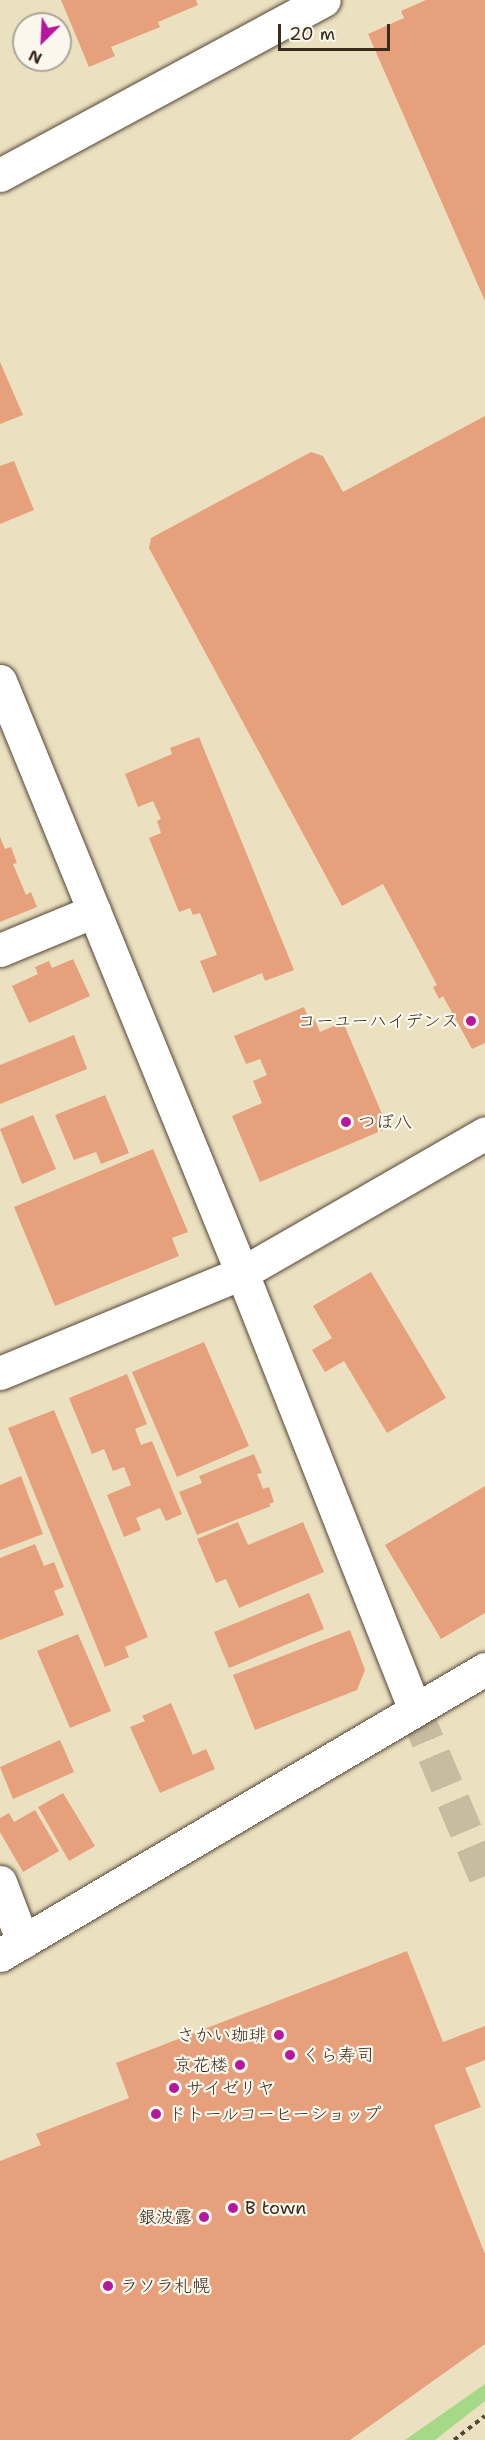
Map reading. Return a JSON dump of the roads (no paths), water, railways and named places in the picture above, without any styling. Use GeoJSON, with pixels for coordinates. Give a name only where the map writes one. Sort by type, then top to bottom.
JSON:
{"type":"FeatureCollection","features":[{"type":"Feature","properties":{"kind":"street"},"geometry":{"type":"LineString","coordinates":[[0,175],[324,0]]}},
{"type":"Feature","properties":{"kind":"street"},"geometry":{"type":"LineString","coordinates":[[0,681],[242,1273],[415,1710]]}},
{"type":"Feature","properties":{"kind":"street"},"geometry":{"type":"LineString","coordinates":[[0,950],[94,911]]}},
{"type":"Feature","properties":{"kind":"street"},"geometry":{"type":"LineString","coordinates":[[0,1372],[242,1273],[485,1133]]}},
{"type":"Feature","properties":{"kind":"street"},"geometry":{"type":"LineString","coordinates":[[0,1882],[11,1948],[485,1669]]}},
{"type":"Feature","properties":{"kind":"tunnel"},"geometry":{"type":"LineString","coordinates":[[415,1710],[485,1876]]}},
{"type":"Feature","properties":{"kind":"place","name":"コーユーハイデンス"},"geometry":{"type":"Point","coordinates":[471,1021]}},
{"type":"Feature","properties":{"kind":"place","name":"つぼ八"},"geometry":{"type":"Point","coordinates":[346,1122]}},
{"type":"Feature","properties":{"kind":"place","name":"さかい珈琲"},"geometry":{"type":"Point","coordinates":[279,2035]}},
{"type":"Feature","properties":{"kind":"place","name":"くら寿司"},"geometry":{"type":"Point","coordinates":[290,2055]}},
{"type":"Feature","properties":{"kind":"place","name":"京花楼"},"geometry":{"type":"Point","coordinates":[240,2065]}},
{"type":"Feature","properties":{"kind":"place","name":"サイゼリヤ"},"geometry":{"type":"Point","coordinates":[174,2088]}},
{"type":"Feature","properties":{"kind":"place","name":"ドトールコーヒーショップ"},"geometry":{"type":"Point","coordinates":[156,2114]}},
{"type":"Feature","properties":{"kind":"place","name":"B town"},"geometry":{"type":"Point","coordinates":[233,2208]}},
{"type":"Feature","properties":{"kind":"place","name":"銀波露"},"geometry":{"type":"Point","coordinates":[204,2217]}},
{"type":"Feature","properties":{"kind":"place","name":"ラソラ札幌"},"geometry":{"type":"Point","coordinates":[108,2286]}}]}
